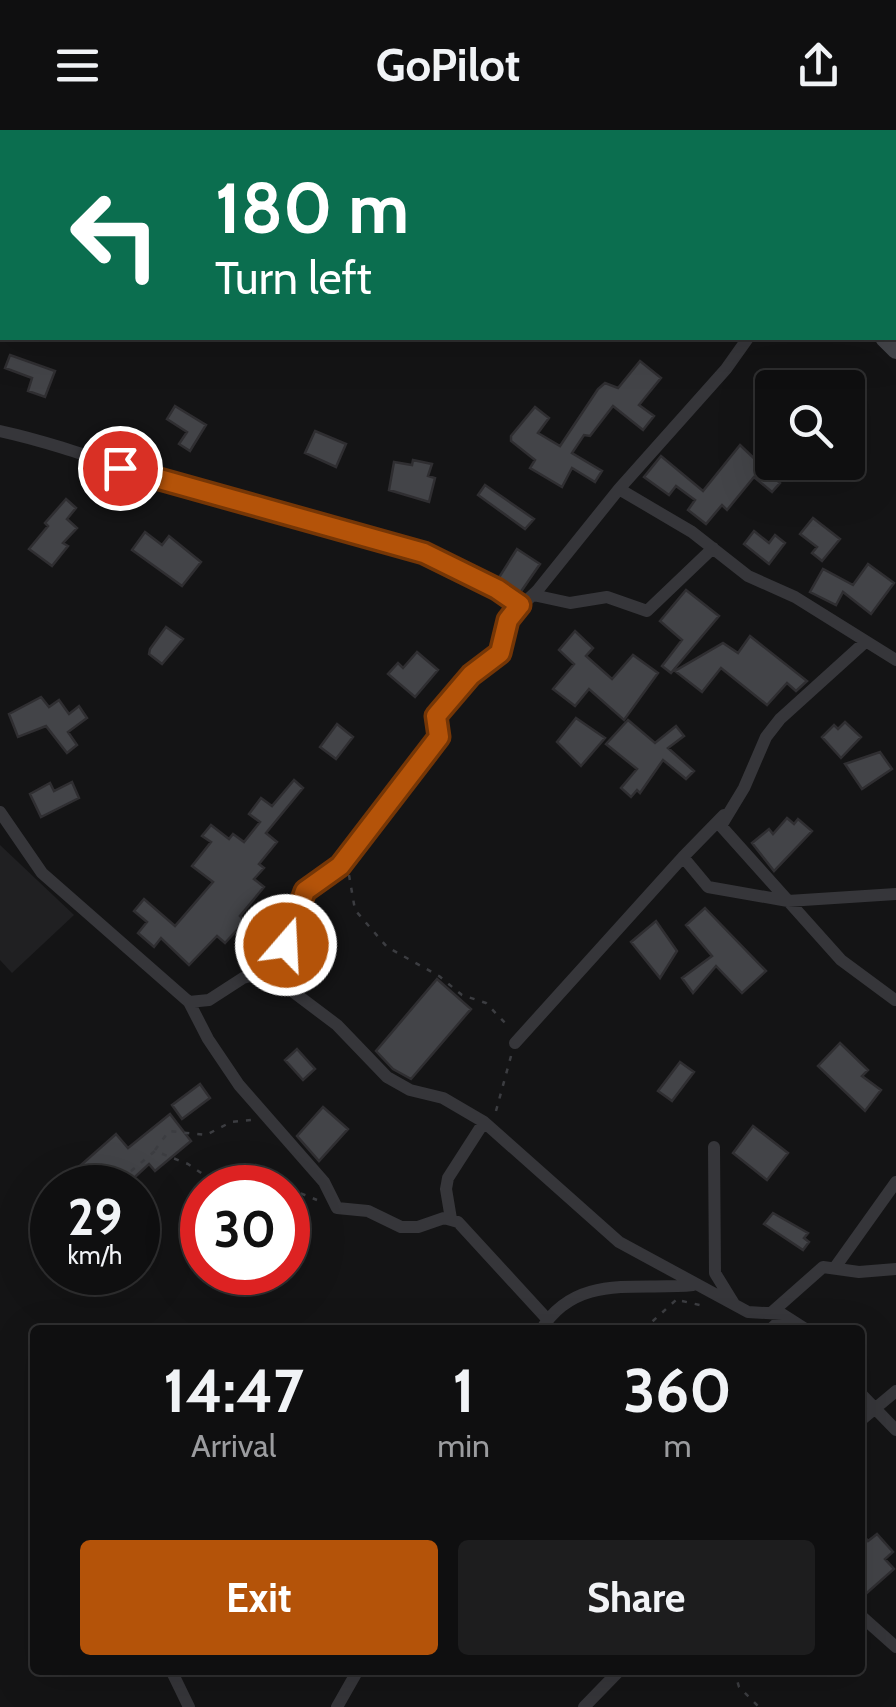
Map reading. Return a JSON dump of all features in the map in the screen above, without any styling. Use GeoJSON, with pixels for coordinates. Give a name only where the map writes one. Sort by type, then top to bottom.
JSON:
{"type":"FeatureCollection","features":[{"type":"Feature","properties":{"kind":"street"},"geometry":{"type":"LineString","coordinates":[[747,340],[534,595],[508,620],[500,653],[471,675],[436,716],[439,737],[340,866],[305,891],[279,968],[288,988],[337,1024],[386,1077],[410,1090],[443,1098],[488,1125],[619,1242],[735,1306],[752,1313],[778,1314],[798,1325]]}},
{"type":"Feature","properties":{"kind":"street"},"geometry":{"type":"LineString","coordinates":[[2,430],[190,490],[354,531],[424,553],[497,589],[520,605]]}},
{"type":"Feature","properties":{"kind":"street"},"geometry":{"type":"LineString","coordinates":[[619,489],[713,548],[748,576],[794,597],[896,660]]}},
{"type":"Feature","properties":{"kind":"street"},"geometry":{"type":"LineString","coordinates":[[534,595],[570,603],[607,597],[647,611],[713,548]]}},
{"type":"Feature","properties":{"kind":"street"},"geometry":{"type":"LineString","coordinates":[[515,1043],[725,814],[744,788],[757,755],[780,719],[864,642]]}},
{"type":"Feature","properties":{"kind":"street"},"geometry":{"type":"LineString","coordinates":[[0,812],[42,873],[189,1002],[239,1085],[324,1182],[336,1208],[368,1211],[402,1227],[418,1228],[434,1219],[451,1219],[484,1248],[544,1325],[577,1299],[609,1285],[663,1288],[697,1284]]}},
{"type":"Feature","properties":{"kind":"street"},"geometry":{"type":"LineString","coordinates":[[725,814],[720,826],[724,834],[841,960],[895,1000]]}},
{"type":"Feature","properties":{"kind":"street"},"geometry":{"type":"LineString","coordinates":[[682,857],[708,888],[788,901],[896,894]]}},
{"type":"Feature","properties":{"kind":"street"},"geometry":{"type":"LineString","coordinates":[[189,1002],[209,1000],[243,978],[279,968]]}},
{"type":"Feature","properties":{"kind":"street"},"geometry":{"type":"LineString","coordinates":[[451,1219],[448,1178],[488,1125]]}},
{"type":"Feature","properties":{"kind":"street"},"geometry":{"type":"LineString","coordinates":[[714,1147],[715,1273],[735,1306]]}},
{"type":"Feature","properties":{"kind":"street"},"geometry":{"type":"LineString","coordinates":[[836,1266],[896,1182]]}},
{"type":"Feature","properties":{"kind":"street"},"geometry":{"type":"LineString","coordinates":[[772,1325],[820,1268],[836,1266],[858,1272],[896,1268]]}},
{"type":"Feature","properties":{"kind":"street"},"geometry":{"type":"LineString","coordinates":[[865,1417],[896,1391]]}},
{"type":"Feature","properties":{"kind":"street"},"geometry":{"type":"LineString","coordinates":[[865,1398],[896,1430]]}},
{"type":"Feature","properties":{"kind":"street"},"geometry":{"type":"LineString","coordinates":[[865,1619],[896,1647]]}},
{"type":"Feature","properties":{"kind":"street"},"geometry":{"type":"LineString","coordinates":[[173,1675],[189,1707]]}},
{"type":"Feature","properties":{"kind":"street"},"geometry":{"type":"LineString","coordinates":[[337,1707],[358,1675]]}},
{"type":"Feature","properties":{"kind":"street"},"geometry":{"type":"LineString","coordinates":[[584,1707],[615,1675]]}},
{"type":"Feature","properties":{"kind":"path"},"geometry":{"type":"LineString","coordinates":[[351,870],[348,886],[363,921],[397,954],[440,976],[462,995],[486,1003],[512,1030],[515,1043],[488,1125]]}},
{"type":"Feature","properties":{"kind":"path"},"geometry":{"type":"LineString","coordinates":[[138,1165],[155,1151],[169,1130],[206,1135],[230,1122],[268,1119]]}},
{"type":"Feature","properties":{"kind":"path"},"geometry":{"type":"LineString","coordinates":[[155,1151],[189,1165]]}},
{"type":"Feature","properties":{"kind":"path"},"geometry":{"type":"LineString","coordinates":[[310,1196],[336,1208]]}},
{"type":"Feature","properties":{"kind":"path"},"geometry":{"type":"LineString","coordinates":[[648,1325],[677,1299]]}},
{"type":"Feature","properties":{"kind":"path"},"geometry":{"type":"LineString","coordinates":[[735,1675],[738,1687],[759,1707]]}},
{"type":"Feature","properties":{"kind":"shaded area"},"geometry":{"type":"Polygon","coordinates":[[[0,845],[74,915],[12,973],[0,960],[0,845]]]}},
{"type":"Feature","properties":{"kind":"building"},"geometry":{"type":"Polygon","coordinates":[[[10,355],[55,371],[45,397],[28,391],[32,378],[5,368],[10,355]]]}},
{"type":"Feature","properties":{"kind":"building"},"geometry":{"type":"Polygon","coordinates":[[[640,361],[661,378],[639,405],[654,416],[643,430],[613,406],[590,436],[584,435],[572,453],[602,471],[595,482],[572,468],[562,487],[530,468],[535,460],[511,441],[511,436],[535,407],[549,418],[538,433],[560,446],[598,389],[605,383],[618,388],[640,361]]]}},
{"type":"Feature","properties":{"kind":"building"},"geometry":{"type":"Polygon","coordinates":[[[175,406],[206,425],[190,451],[179,444],[187,432],[167,419],[175,406]]]}},
{"type":"Feature","properties":{"kind":"building"},"geometry":{"type":"Polygon","coordinates":[[[315,431],[346,444],[336,467],[305,453],[315,431]]]}},
{"type":"Feature","properties":{"kind":"building"},"geometry":{"type":"Polygon","coordinates":[[[117,437],[134,442],[137,437],[148,443],[136,462],[109,449],[117,437]]]}},
{"type":"Feature","properties":{"kind":"building"},"geometry":{"type":"Polygon","coordinates":[[[740,445],[755,459],[755,478],[727,510],[722,505],[706,524],[688,510],[695,500],[676,486],[669,495],[644,477],[661,456],[703,491],[740,445]]]}},
{"type":"Feature","properties":{"kind":"building"},"geometry":{"type":"Polygon","coordinates":[[[413,460],[432,464],[428,476],[435,478],[429,502],[389,490],[394,462],[412,465],[413,460]]]}},
{"type":"Feature","properties":{"kind":"building"},"geometry":{"type":"Polygon","coordinates":[[[758,480],[777,480],[780,483],[772,492],[758,480]]]}},
{"type":"Feature","properties":{"kind":"building"},"geometry":{"type":"Polygon","coordinates":[[[485,485],[534,519],[525,529],[478,495],[485,485]]]}},
{"type":"Feature","properties":{"kind":"building"},"geometry":{"type":"Polygon","coordinates":[[[66,499],[76,508],[67,519],[77,528],[63,543],[68,546],[52,566],[29,549],[66,499]]]}},
{"type":"Feature","properties":{"kind":"building"},"geometry":{"type":"Polygon","coordinates":[[[813,518],[840,539],[822,561],[812,553],[817,547],[800,534],[813,518]]]}},
{"type":"Feature","properties":{"kind":"building"},"geometry":{"type":"Polygon","coordinates":[[[754,531],[769,543],[775,535],[785,543],[769,564],[744,544],[754,531]]]}},
{"type":"Feature","properties":{"kind":"building"},"geometry":{"type":"Polygon","coordinates":[[[145,532],[162,545],[169,536],[201,562],[182,586],[132,550],[145,532]]]}},
{"type":"Feature","properties":{"kind":"building"},"geometry":{"type":"Polygon","coordinates":[[[517,549],[540,564],[520,593],[498,579],[517,549]]]}},
{"type":"Feature","properties":{"kind":"building"},"geometry":{"type":"Polygon","coordinates":[[[868,564],[894,583],[871,614],[843,592],[836,605],[810,592],[823,569],[853,585],[868,564]]]}},
{"type":"Feature","properties":{"kind":"building"},"geometry":{"type":"Polygon","coordinates":[[[686,590],[719,616],[671,673],[662,666],[682,640],[660,621],[686,590]]]}},
{"type":"Feature","properties":{"kind":"building"},"geometry":{"type":"Polygon","coordinates":[[[166,627],[183,639],[162,664],[149,654],[166,627]]]}},
{"type":"Feature","properties":{"kind":"building"},"geometry":{"type":"Polygon","coordinates":[[[575,631],[593,648],[586,656],[612,679],[633,655],[658,673],[624,720],[589,689],[575,706],[553,689],[574,664],[559,650],[575,631]]]}},
{"type":"Feature","properties":{"kind":"building"},"geometry":{"type":"Polygon","coordinates":[[[750,636],[807,681],[796,691],[787,683],[767,705],[721,668],[702,692],[675,671],[723,643],[738,653],[750,636]]]}},
{"type":"Feature","properties":{"kind":"building"},"geometry":{"type":"Polygon","coordinates":[[[417,652],[438,670],[415,697],[388,674],[398,663],[403,668],[417,652]]]}},
{"type":"Feature","properties":{"kind":"building"},"geometry":{"type":"Polygon","coordinates":[[[41,697],[49,707],[59,700],[69,714],[79,706],[87,718],[68,732],[77,745],[67,753],[46,726],[18,737],[9,714],[41,697]]]}},
{"type":"Feature","properties":{"kind":"building"},"geometry":{"type":"Polygon","coordinates":[[[576,718],[605,738],[581,766],[557,742],[576,718]]]}},
{"type":"Feature","properties":{"kind":"building"},"geometry":{"type":"Polygon","coordinates":[[[628,720],[655,743],[676,726],[684,736],[668,748],[694,771],[686,779],[663,760],[640,793],[637,790],[631,797],[621,788],[637,769],[606,744],[628,720]]]}},
{"type":"Feature","properties":{"kind":"building"},"geometry":{"type":"Polygon","coordinates":[[[845,722],[861,737],[841,758],[822,737],[834,725],[838,729],[845,722]]]}},
{"type":"Feature","properties":{"kind":"building"},"geometry":{"type":"Polygon","coordinates":[[[337,724],[353,737],[336,759],[320,747],[337,724]]]}},
{"type":"Feature","properties":{"kind":"building"},"geometry":{"type":"Polygon","coordinates":[[[880,752],[892,769],[862,789],[845,764],[880,752]]]}},
{"type":"Feature","properties":{"kind":"building"},"geometry":{"type":"Polygon","coordinates":[[[294,780],[303,788],[266,833],[277,842],[259,864],[264,868],[254,879],[264,887],[240,916],[245,921],[225,943],[217,936],[189,965],[161,938],[154,947],[138,933],[147,922],[134,911],[144,899],[175,926],[213,882],[192,866],[211,842],[202,836],[211,825],[229,839],[233,834],[244,842],[260,822],[249,814],[261,798],[272,806],[294,780]]]}},
{"type":"Feature","properties":{"kind":"building"},"geometry":{"type":"Polygon","coordinates":[[[72,782],[79,798],[41,817],[30,794],[50,783],[54,791],[72,782]]]}},
{"type":"Feature","properties":{"kind":"building"},"geometry":{"type":"Polygon","coordinates":[[[787,818],[794,824],[798,819],[812,831],[774,871],[752,843],[769,829],[773,834],[787,818]]]}},
{"type":"Feature","properties":{"kind":"building"},"geometry":{"type":"Polygon","coordinates":[[[705,908],[766,971],[742,993],[716,966],[693,993],[682,978],[712,956],[686,925],[705,908]]]}},
{"type":"Feature","properties":{"kind":"building"},"geometry":{"type":"Polygon","coordinates":[[[656,921],[677,951],[660,978],[631,942],[656,921]]]}},
{"type":"Feature","properties":{"kind":"building"},"geometry":{"type":"Polygon","coordinates":[[[437,979],[471,1009],[411,1079],[393,1069],[376,1051],[437,979]]]}},
{"type":"Feature","properties":{"kind":"building"},"geometry":{"type":"Polygon","coordinates":[[[840,1043],[868,1070],[862,1076],[881,1090],[865,1111],[818,1066],[840,1043]]]}},
{"type":"Feature","properties":{"kind":"building"},"geometry":{"type":"Polygon","coordinates":[[[297,1049],[315,1069],[303,1080],[285,1060],[297,1049]]]}},
{"type":"Feature","properties":{"kind":"building"},"geometry":{"type":"Polygon","coordinates":[[[680,1062],[694,1072],[672,1101],[658,1091],[680,1062]]]}},
{"type":"Feature","properties":{"kind":"building"},"geometry":{"type":"Polygon","coordinates":[[[200,1084],[210,1098],[182,1119],[172,1105],[200,1084]]]}},
{"type":"Feature","properties":{"kind":"building"},"geometry":{"type":"Polygon","coordinates":[[[323,1107],[348,1129],[319,1161],[297,1136],[323,1107]]]}},
{"type":"Feature","properties":{"kind":"building"},"geometry":{"type":"Polygon","coordinates":[[[170,1114],[191,1141],[160,1167],[81,1165],[116,1134],[128,1148],[170,1114]]]}},
{"type":"Feature","properties":{"kind":"building"},"geometry":{"type":"Polygon","coordinates":[[[753,1126],[788,1153],[767,1180],[733,1153],[753,1126]]]}},
{"type":"Feature","properties":{"kind":"building"},"geometry":{"type":"Polygon","coordinates":[[[773,1213],[808,1233],[804,1238],[809,1242],[803,1250],[764,1224],[773,1213]]]}},
{"type":"Feature","properties":{"kind":"building"},"geometry":{"type":"Polygon","coordinates":[[[877,1534],[893,1552],[885,1559],[894,1569],[865,1595],[865,1537],[868,1541],[877,1534]]]}},
{"type":"Feature","properties":{"kind":"route"},"geometry":{"type":"LineString","coordinates":[[120,468],[424,553],[497,589],[520,605],[508,620],[500,653],[471,675],[436,716],[439,737],[340,866],[305,891],[286,945]]}}]}
